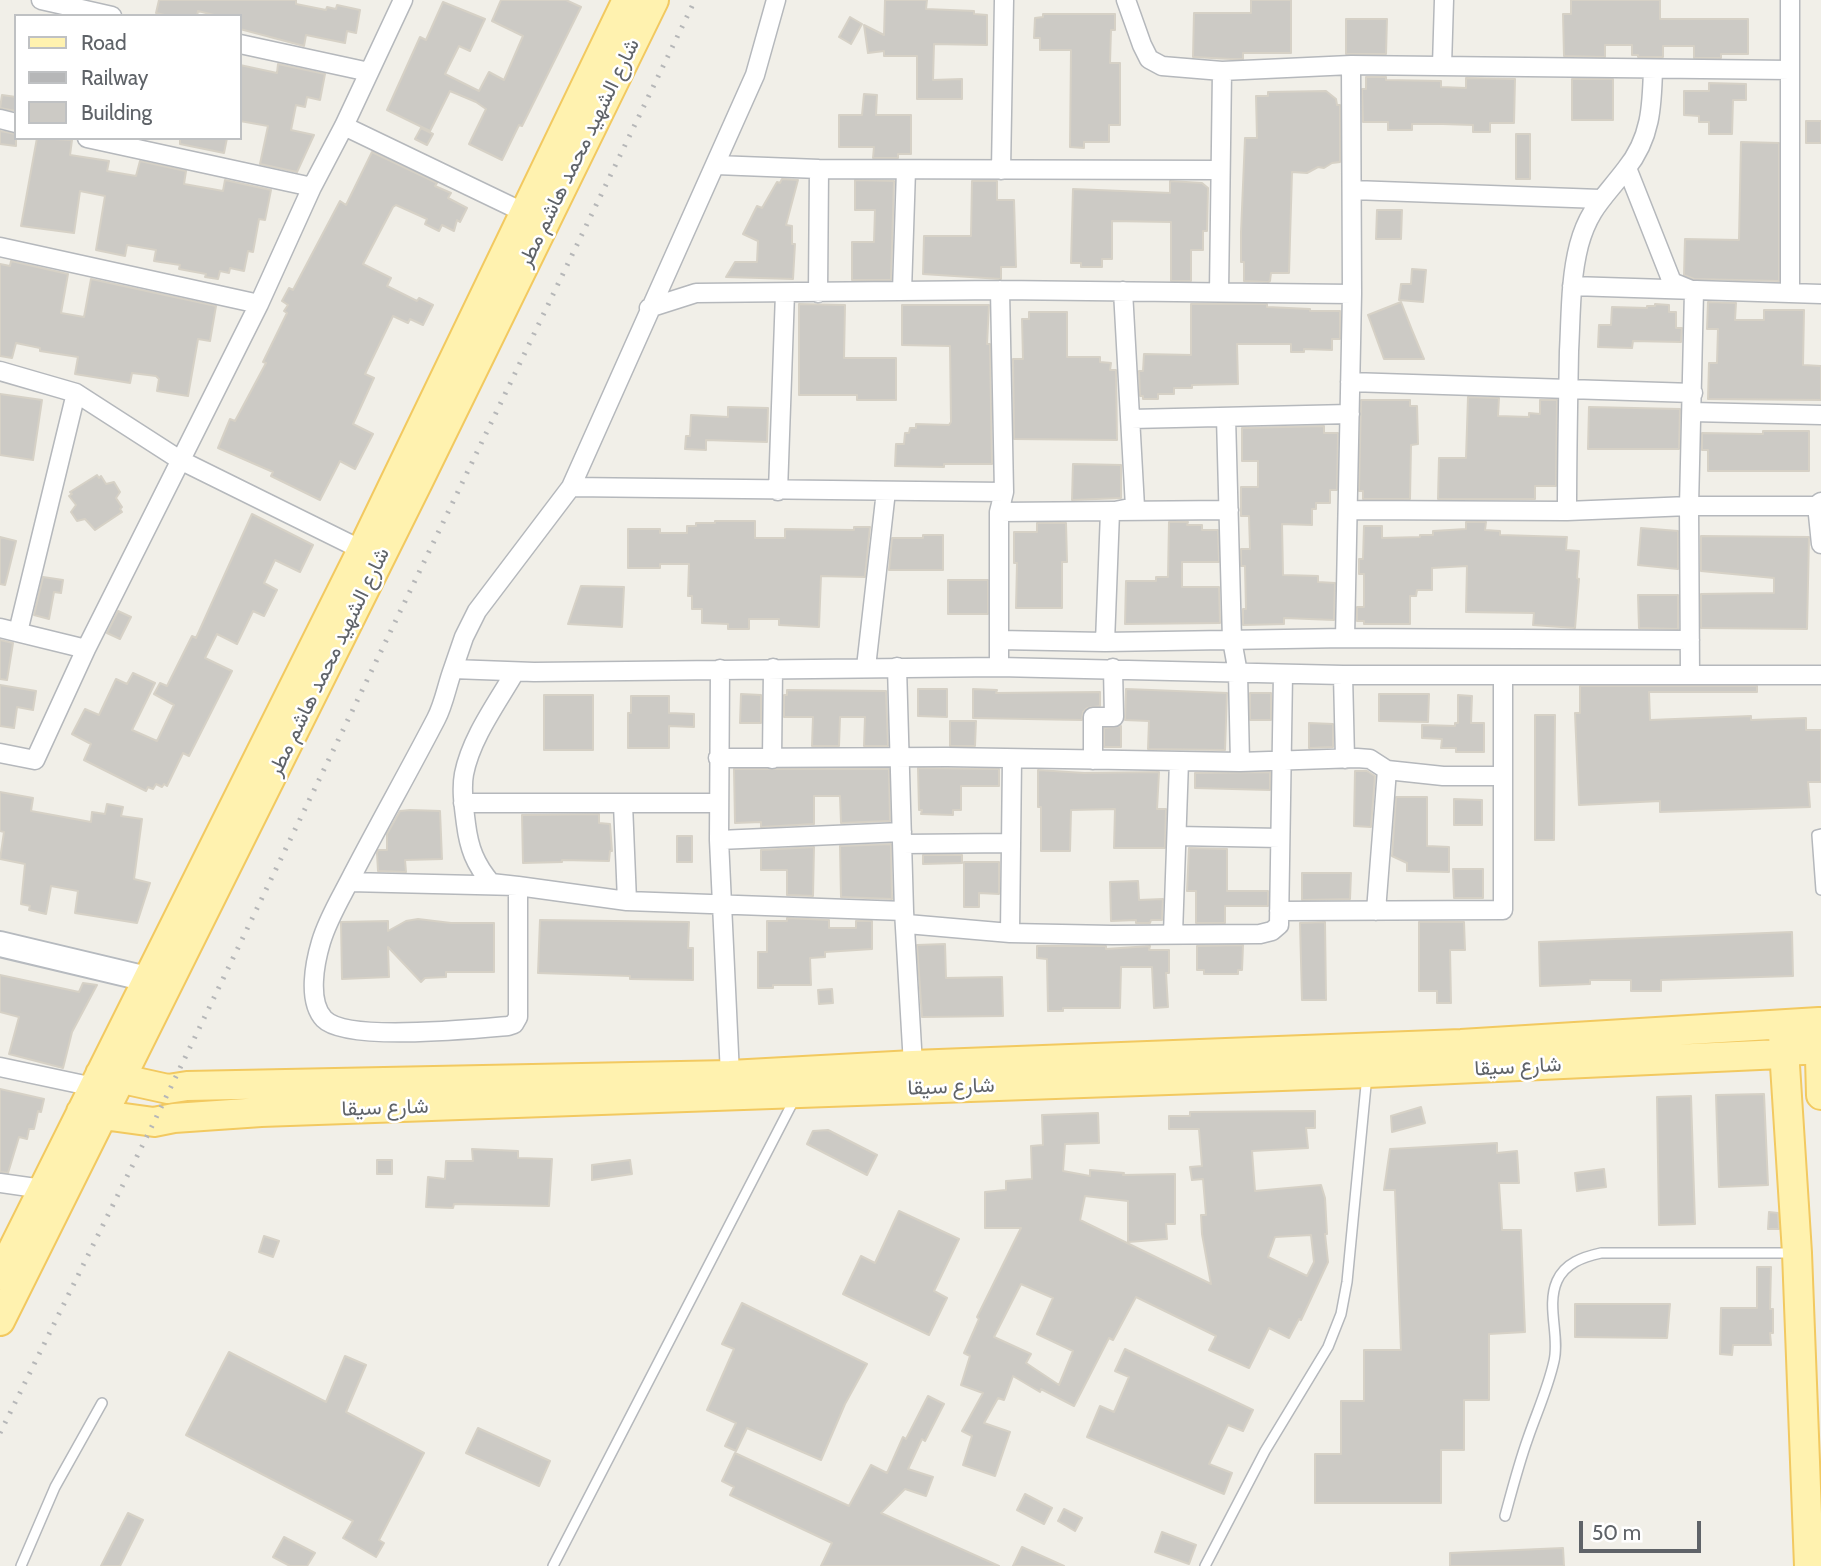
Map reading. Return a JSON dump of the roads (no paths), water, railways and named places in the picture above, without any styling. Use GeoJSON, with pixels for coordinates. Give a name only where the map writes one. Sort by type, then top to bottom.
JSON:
{"type":"FeatureCollection","features":[{"type":"Feature","properties":{"kind":"main road","name":"شارع الشهيد محمد هاشم مطر"},"geometry":{"type":"LineString","coordinates":[[156,984],[523,212],[627,0]]}},
{"type":"Feature","properties":{"kind":"main road","name":"شارع الشهيد محمد هاشم مطر"},"geometry":{"type":"LineString","coordinates":[[0,1275],[43,1189],[100,1093],[418,482],[654,0]]}},
{"type":"Feature","properties":{"kind":"main road","name":"شارع سيقا"},"geometry":{"type":"LineString","coordinates":[[100,1093],[201,1086],[730,1075],[913,1065],[1461,1044],[1783,1038],[1820,1031]]}},
{"type":"Feature","properties":{"kind":"main road"},"geometry":{"type":"LineString","coordinates":[[1820,1031],[1821,1095]]}},
{"type":"Feature","properties":{"kind":"main road","name":"شارع سيقا"},"geometry":{"type":"LineString","coordinates":[[100,1093],[154,1122],[174,1118],[261,1112],[1367,1073],[1781,1054],[1783,1038]]}},
{"type":"Feature","properties":{"kind":"main road"},"geometry":{"type":"LineString","coordinates":[[1783,1038],[1797,1253],[1809,1566]]}},
{"type":"Feature","properties":{"kind":"main road","name":"شارع الشهيد محمد هاشم مطر"},"geometry":{"type":"LineString","coordinates":[[0,1321],[100,1093]]}},
{"type":"Feature","properties":{"kind":"street"},"geometry":{"type":"LineString","coordinates":[[41,0],[103,14]]}},
{"type":"Feature","properties":{"kind":"street"},"geometry":{"type":"LineString","coordinates":[[0,753],[35,760],[86,649],[259,304],[312,187],[403,0]]}},
{"type":"Feature","properties":{"kind":"street"},"geometry":{"type":"LineString","coordinates":[[518,886],[519,1006],[514,1024],[453,1030],[369,1032],[345,1028],[325,1020],[317,1007],[315,991],[321,941],[438,716],[453,668],[477,611],[571,487],[755,75],[776,0]]}},
{"type":"Feature","properties":{"kind":"street"},"geometry":{"type":"LineString","coordinates":[[1001,170],[1004,0]]}},
{"type":"Feature","properties":{"kind":"street"},"geometry":{"type":"LineString","coordinates":[[1126,0],[1149,59],[1162,66],[1222,71],[1352,65],[1790,70]]}},
{"type":"Feature","properties":{"kind":"street"},"geometry":{"type":"LineString","coordinates":[[1441,66],[1444,0]]}},
{"type":"Feature","properties":{"kind":"street"},"geometry":{"type":"LineString","coordinates":[[1790,0],[1790,293]]}},
{"type":"Feature","properties":{"kind":"street"},"geometry":{"type":"LineString","coordinates":[[242,44],[369,72]]}},
{"type":"Feature","properties":{"kind":"street"},"geometry":{"type":"LineString","coordinates":[[1345,638],[1352,294],[1352,65]]}},
{"type":"Feature","properties":{"kind":"street"},"geometry":{"type":"LineString","coordinates":[[1567,511],[1572,286],[1579,245],[1588,219],[1600,199],[1627,168],[1642,144],[1651,115],[1653,69]]}},
{"type":"Feature","properties":{"kind":"street"},"geometry":{"type":"LineString","coordinates":[[1219,292],[1222,71]]}},
{"type":"Feature","properties":{"kind":"street"},"geometry":{"type":"LineString","coordinates":[[344,126],[523,212]]}},
{"type":"Feature","properties":{"kind":"street"},"geometry":{"type":"LineString","coordinates":[[96,140],[312,187]]}},
{"type":"Feature","properties":{"kind":"street"},"geometry":{"type":"LineString","coordinates":[[716,165],[906,170],[1220,170]]}},
{"type":"Feature","properties":{"kind":"street"},"geometry":{"type":"LineString","coordinates":[[1627,168],[1672,282],[1694,291]]}},
{"type":"Feature","properties":{"kind":"street"},"geometry":{"type":"LineString","coordinates":[[818,293],[819,169]]}},
{"type":"Feature","properties":{"kind":"street"},"geometry":{"type":"LineString","coordinates":[[902,291],[906,170]]}},
{"type":"Feature","properties":{"kind":"street"},"geometry":{"type":"LineString","coordinates":[[1353,190],[1600,199]]}},
{"type":"Feature","properties":{"kind":"street"},"geometry":{"type":"LineString","coordinates":[[0,247],[259,304]]}},
{"type":"Feature","properties":{"kind":"street"},"geometry":{"type":"LineString","coordinates":[[1572,286],[1821,294]]}},
{"type":"Feature","properties":{"kind":"street"},"geometry":{"type":"LineString","coordinates":[[649,308],[696,293],[1000,290],[1352,294]]}},
{"type":"Feature","properties":{"kind":"street"},"geometry":{"type":"LineString","coordinates":[[999,667],[999,512],[1004,492],[1000,290]]}},
{"type":"Feature","properties":{"kind":"street"},"geometry":{"type":"LineString","coordinates":[[1110,512],[1135,507],[1123,291]]}},
{"type":"Feature","properties":{"kind":"street"},"geometry":{"type":"LineString","coordinates":[[1690,675],[1689,506],[1694,291]]}},
{"type":"Feature","properties":{"kind":"street"},"geometry":{"type":"LineString","coordinates":[[778,491],[785,293]]}},
{"type":"Feature","properties":{"kind":"street"},"geometry":{"type":"LineString","coordinates":[[0,371],[76,393],[180,460],[362,550]]}},
{"type":"Feature","properties":{"kind":"street"},"geometry":{"type":"LineString","coordinates":[[1350,382],[1693,393]]}},
{"type":"Feature","properties":{"kind":"street"},"geometry":{"type":"LineString","coordinates":[[76,393],[9,630],[86,649]]}},
{"type":"Feature","properties":{"kind":"street"},"geometry":{"type":"LineString","coordinates":[[1692,412],[1821,415]]}},
{"type":"Feature","properties":{"kind":"street"},"geometry":{"type":"LineString","coordinates":[[1131,419],[1350,414]]}},
{"type":"Feature","properties":{"kind":"street"},"geometry":{"type":"LineString","coordinates":[[1226,417],[1232,640],[1238,673],[1240,762]]}},
{"type":"Feature","properties":{"kind":"street"},"geometry":{"type":"LineString","coordinates":[[571,487],[1004,492]]}},
{"type":"Feature","properties":{"kind":"street"},"geometry":{"type":"LineString","coordinates":[[866,667],[886,492]]}},
{"type":"Feature","properties":{"kind":"street"},"geometry":{"type":"LineString","coordinates":[[1348,510],[1567,511],[1820,504],[1821,544]]}},
{"type":"Feature","properties":{"kind":"street"},"geometry":{"type":"LineString","coordinates":[[999,512],[1229,510]]}},
{"type":"Feature","properties":{"kind":"street"},"geometry":{"type":"LineString","coordinates":[[1105,642],[1110,512]]}},
{"type":"Feature","properties":{"kind":"street"},"geometry":{"type":"LineString","coordinates":[[999,640],[1690,640]]}},
{"type":"Feature","properties":{"kind":"street"},"geometry":{"type":"LineString","coordinates":[[897,667],[913,1065]]}},
{"type":"Feature","properties":{"kind":"street"},"geometry":{"type":"LineString","coordinates":[[453,668],[515,671],[999,667],[1343,675],[1821,675]]}},
{"type":"Feature","properties":{"kind":"street"},"geometry":{"type":"LineString","coordinates":[[772,759],[773,668]]}},
{"type":"Feature","properties":{"kind":"street"},"geometry":{"type":"LineString","coordinates":[[1093,760],[1093,717],[1114,717],[1113,668]]}},
{"type":"Feature","properties":{"kind":"street"},"geometry":{"type":"LineString","coordinates":[[720,669],[719,840],[730,1075]]}},
{"type":"Feature","properties":{"kind":"street"},"geometry":{"type":"LineString","coordinates":[[515,671],[469,757],[464,777],[463,803],[469,847],[478,867],[491,883],[627,901],[905,917],[1010,933],[1173,934],[1261,934],[1272,931],[1279,925],[1283,674]]}},
{"type":"Feature","properties":{"kind":"street"},"geometry":{"type":"LineString","coordinates":[[1343,675],[1345,759]]}},
{"type":"Feature","properties":{"kind":"street"},"geometry":{"type":"LineString","coordinates":[[1279,911],[1503,910],[1503,676]]}},
{"type":"Feature","properties":{"kind":"street"},"geometry":{"type":"LineString","coordinates":[[718,758],[1240,762],[1345,759],[1370,760],[1387,770],[1443,776],[1502,776]]}},
{"type":"Feature","properties":{"kind":"street"},"geometry":{"type":"LineString","coordinates":[[1010,933],[1012,759]]}},
{"type":"Feature","properties":{"kind":"street"},"geometry":{"type":"LineString","coordinates":[[1173,934],[1178,761]]}},
{"type":"Feature","properties":{"kind":"street"},"geometry":{"type":"LineString","coordinates":[[1376,911],[1387,770]]}},
{"type":"Feature","properties":{"kind":"street"},"geometry":{"type":"LineString","coordinates":[[463,803],[719,803]]}},
{"type":"Feature","properties":{"kind":"street"},"geometry":{"type":"LineString","coordinates":[[622,804],[627,901]]}},
{"type":"Feature","properties":{"kind":"street"},"geometry":{"type":"LineString","coordinates":[[1177,835],[1279,838]]}},
{"type":"Feature","properties":{"kind":"street"},"geometry":{"type":"LineString","coordinates":[[719,840],[902,838],[1011,843]]}},
{"type":"Feature","properties":{"kind":"street"},"geometry":{"type":"LineString","coordinates":[[349,883],[518,886]]}},
{"type":"Feature","properties":{"kind":"street"},"geometry":{"type":"LineString","coordinates":[[0,944],[156,984]]}},
{"type":"Feature","properties":{"kind":"street"},"geometry":{"type":"LineString","coordinates":[[0,1067],[100,1093]]}},
{"type":"Feature","properties":{"kind":"street"},"geometry":{"type":"LineString","coordinates":[[0,1183],[43,1189]]}},
{"type":"Feature","properties":{"kind":"lane"},"geometry":{"type":"LineString","coordinates":[[1821,834],[1817,835],[1821,890]]}},
{"type":"Feature","properties":{"kind":"lane"},"geometry":{"type":"LineString","coordinates":[[1205,1566],[1265,1451],[1328,1347],[1341,1314],[1347,1282],[1367,1073]]}},
{"type":"Feature","properties":{"kind":"lane"},"geometry":{"type":"LineString","coordinates":[[553,1566],[798,1092]]}},
{"type":"Feature","properties":{"kind":"lane"},"geometry":{"type":"LineString","coordinates":[[1505,1516],[1555,1359],[1554,1290],[1568,1266],[1584,1257],[1601,1253],[1797,1253]]}},
{"type":"Feature","properties":{"kind":"lane"},"geometry":{"type":"LineString","coordinates":[[20,1566],[55,1488],[102,1403]]}},
{"type":"Feature","properties":{"kind":"railway"},"geometry":{"type":"LineString","coordinates":[[0,1433],[154,1122],[695,0]]}}]}
